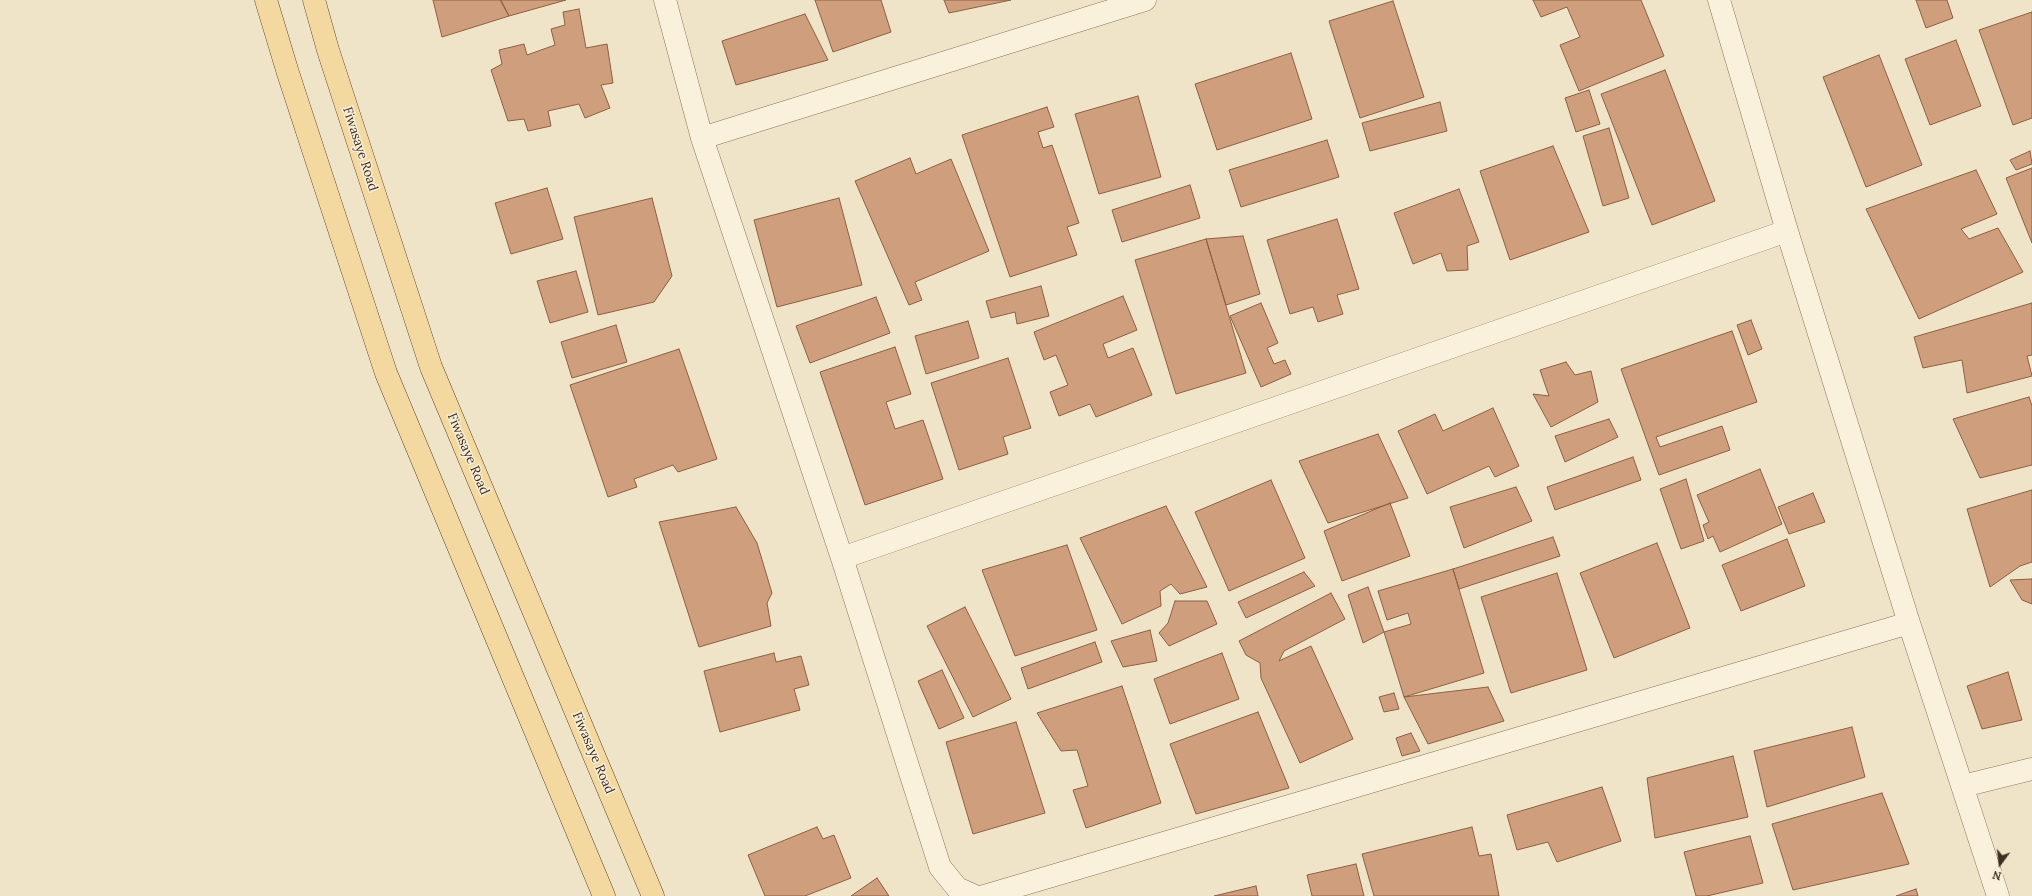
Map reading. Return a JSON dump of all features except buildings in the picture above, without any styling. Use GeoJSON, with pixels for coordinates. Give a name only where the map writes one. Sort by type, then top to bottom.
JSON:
{"type":"FeatureCollection","features":[{"type":"Feature","properties":{"kind":"main road"},"geometry":{"type":"LineString","coordinates":[[266,0],[288,73],[386,373],[604,896]]}},
{"type":"Feature","properties":{"kind":"main road","name":"Fiwasaye Road"},"geometry":{"type":"LineString","coordinates":[[314,0],[328,50],[431,367],[654,896]]}},
{"type":"Feature","properties":{"kind":"street"},"geometry":{"type":"LineString","coordinates":[[665,0],[702,138],[842,558],[940,867],[957,888],[975,896]]}},
{"type":"Feature","properties":{"kind":"street"},"geometry":{"type":"LineString","coordinates":[[702,138],[1145,0]]}},
{"type":"Feature","properties":{"kind":"street"},"geometry":{"type":"LineString","coordinates":[[1719,0],[1787,231],[1910,623],[1998,896]]}},
{"type":"Feature","properties":{"kind":"street"},"geometry":{"type":"LineString","coordinates":[[842,558],[1787,231]]}},
{"type":"Feature","properties":{"kind":"street"},"geometry":{"type":"LineString","coordinates":[[984,896],[1910,623]]}},
{"type":"Feature","properties":{"kind":"street"},"geometry":{"type":"LineString","coordinates":[[1963,786],[2032,769]]}}]}
